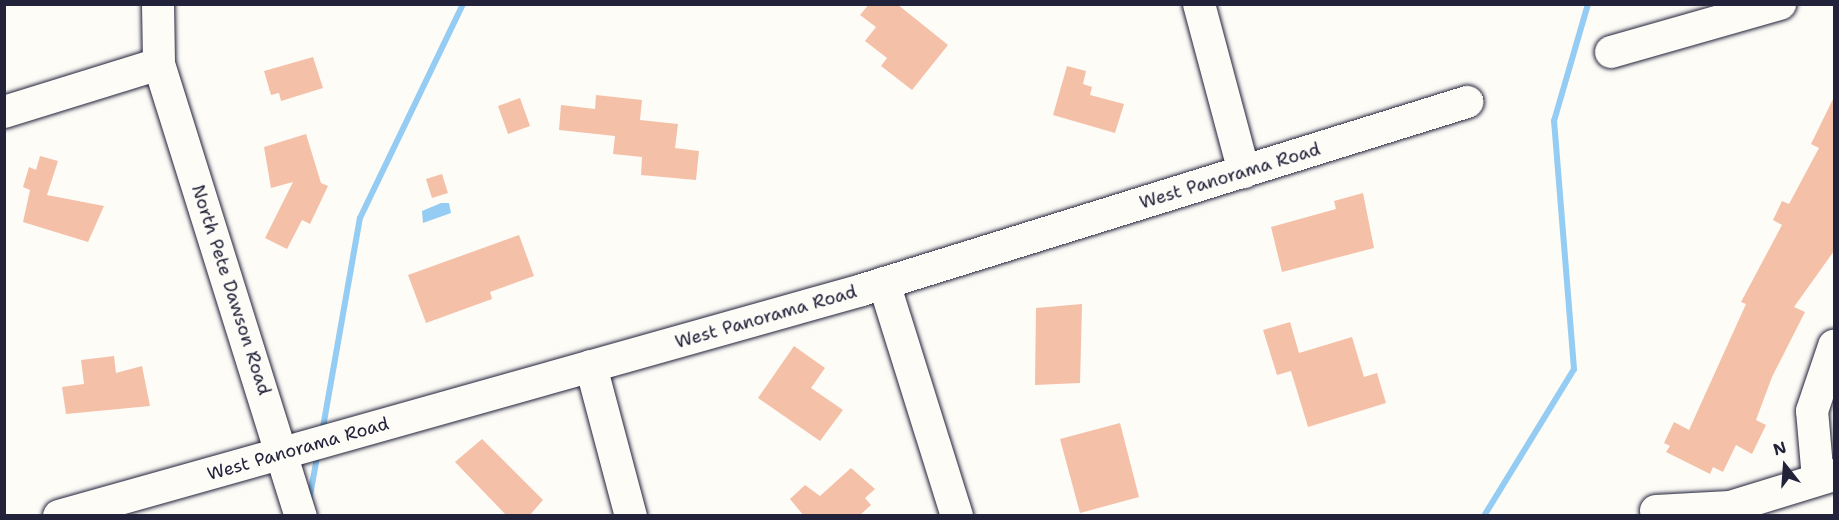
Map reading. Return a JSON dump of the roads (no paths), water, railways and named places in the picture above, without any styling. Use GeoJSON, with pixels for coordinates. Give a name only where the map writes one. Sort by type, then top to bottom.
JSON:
{"type":"FeatureCollection","features":[{"type":"Feature","properties":{"kind":"street","name":"North Pete Dawson Road"},"geometry":{"type":"LineString","coordinates":[[158,4],[159,64],[301,516]]}},
{"type":"Feature","properties":{"kind":"street"},"geometry":{"type":"LineString","coordinates":[[1199,4],[1244,171]]}},
{"type":"Feature","properties":{"kind":"street"},"geometry":{"type":"LineString","coordinates":[[1611,52],[1780,4]]}},
{"type":"Feature","properties":{"kind":"street"},"geometry":{"type":"LineString","coordinates":[[4,112],[159,64]]}},
{"type":"Feature","properties":{"kind":"street","name":"West Panorama Road"},"geometry":{"type":"LineString","coordinates":[[59,516],[885,283],[1467,102]]}},
{"type":"Feature","properties":{"kind":"street"},"geometry":{"type":"LineString","coordinates":[[885,283],[957,516]]}},
{"type":"Feature","properties":{"kind":"street"},"geometry":{"type":"LineString","coordinates":[[1656,511],[1730,507],[1826,477],[1812,411],[1834,346]]}},
{"type":"Feature","properties":{"kind":"street"},"geometry":{"type":"LineString","coordinates":[[591,366],[631,516]]}},
{"type":"Feature","properties":{"kind":"water"},"geometry":{"type":"Polygon","coordinates":[[[441,203],[449,203],[451,213],[423,223],[422,211],[441,203]]]}},
{"type":"Feature","properties":{"kind":"waterway"},"geometry":{"type":"LineString","coordinates":[[322,433],[360,218],[463,4]]}},
{"type":"Feature","properties":{"kind":"waterway"},"geometry":{"type":"LineString","coordinates":[[1484,516],[1574,369],[1554,121],[1588,4]]}},
{"type":"Feature","properties":{"kind":"waterway"},"geometry":{"type":"LineString","coordinates":[[309,501],[318,452]]}}]}
